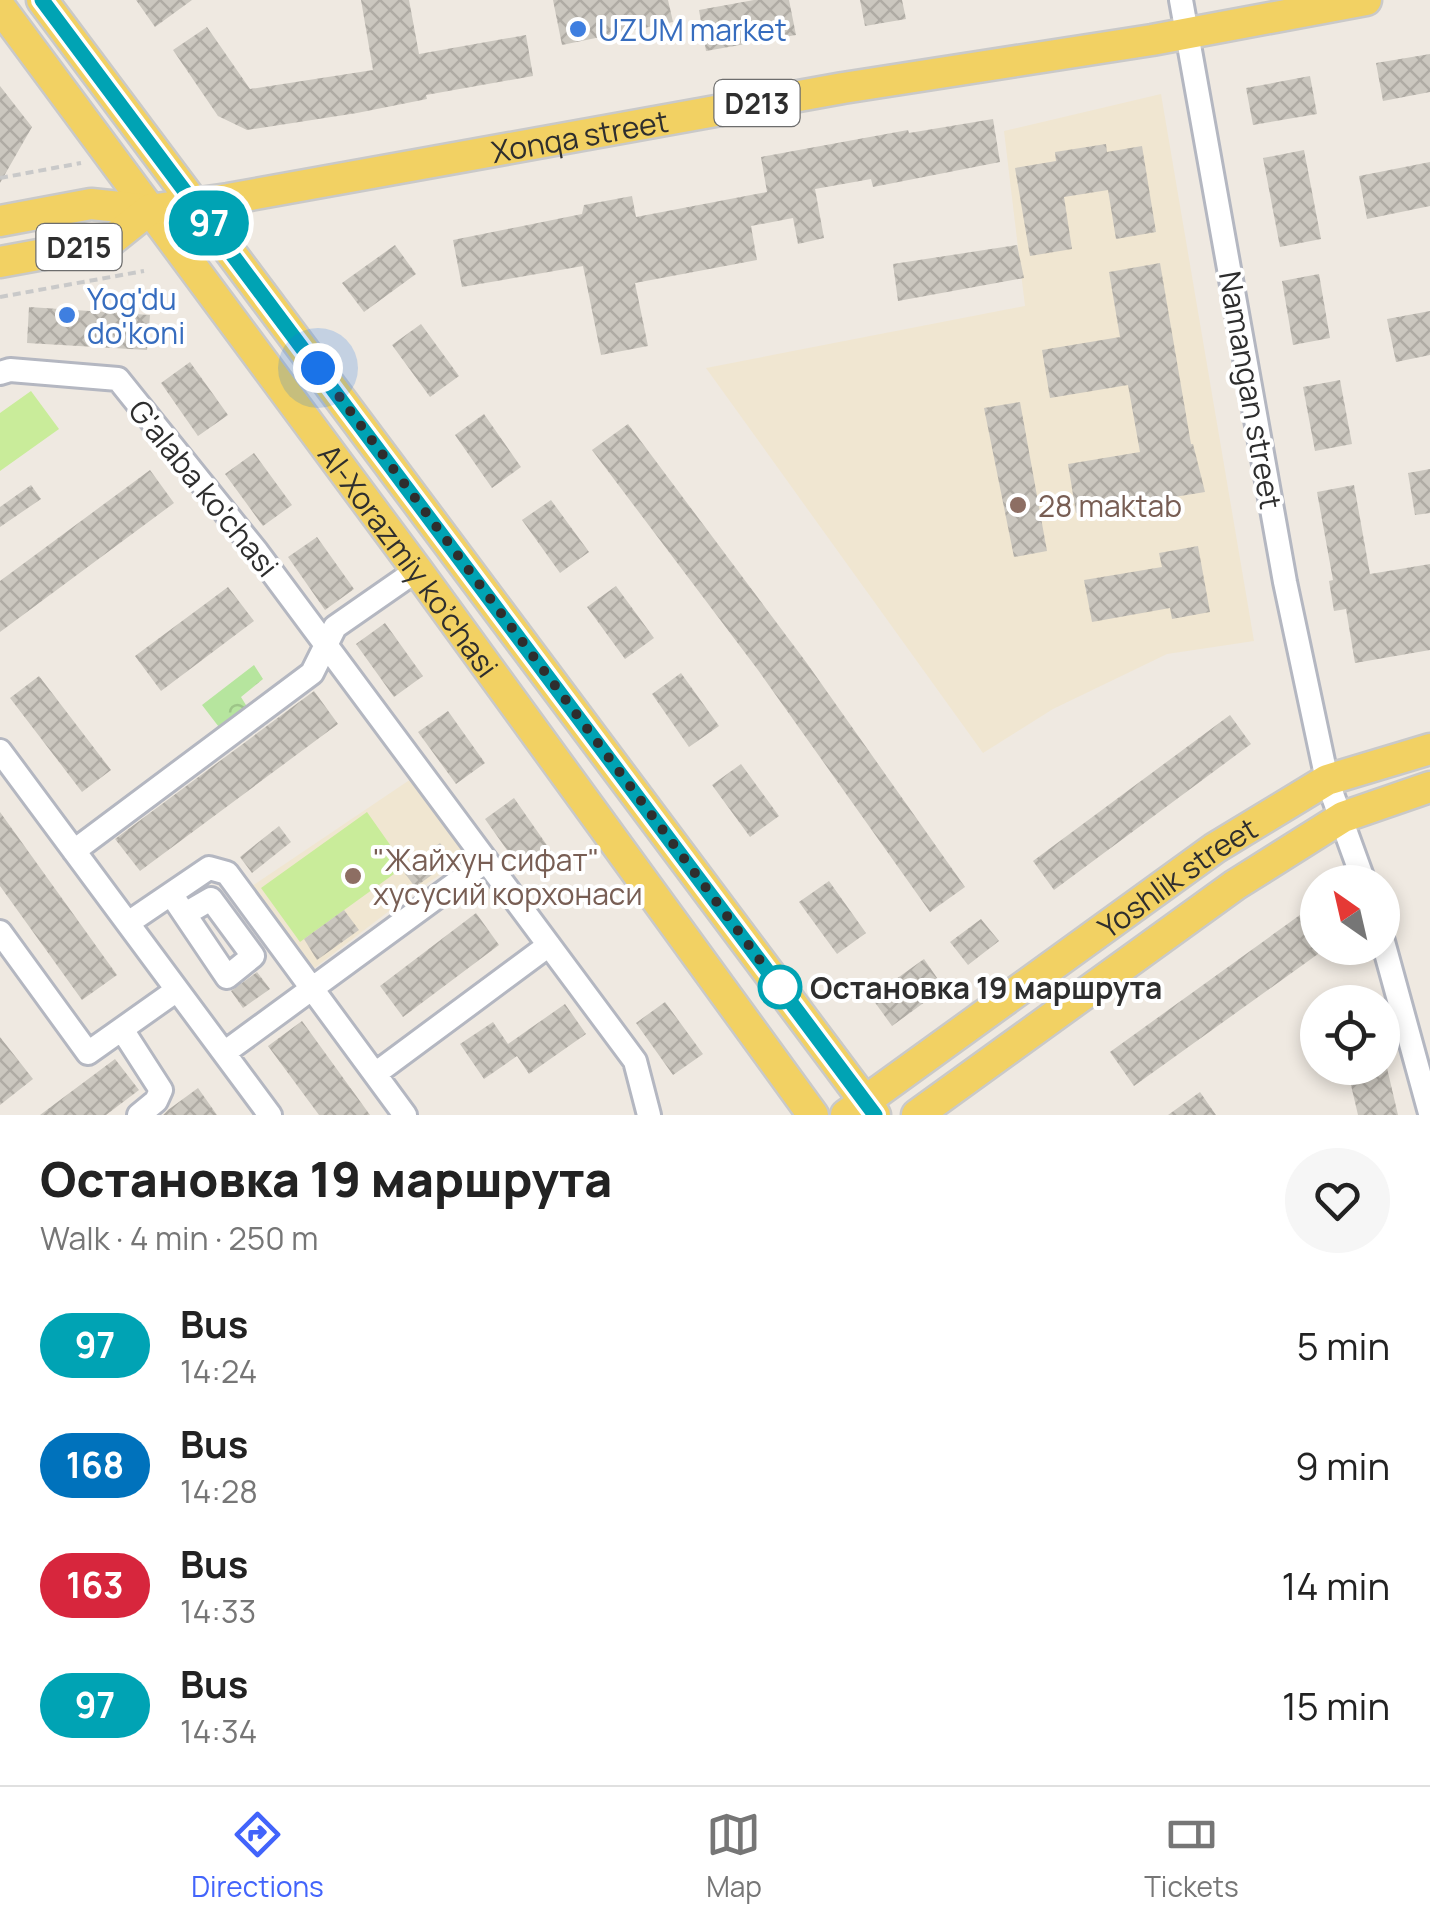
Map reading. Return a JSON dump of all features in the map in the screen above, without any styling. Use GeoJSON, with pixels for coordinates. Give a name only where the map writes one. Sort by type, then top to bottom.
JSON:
{"type":"FeatureCollection","features":[{"type":"Feature","properties":{"kind":"main road","name":"Al-Xorazmiy ko’chasi"},"geometry":{"type":"LineString","coordinates":[[42,0],[862,1110]]}},
{"type":"Feature","properties":{"kind":"main road","name":"Xonqa street"},"geometry":{"type":"LineString","coordinates":[[148,210],[1366,0]]}},
{"type":"Feature","properties":{"kind":"main road","name":"Al-Xorazmiy ko’chasi"},"geometry":{"type":"LineString","coordinates":[[0,7],[417,570],[813,1115]]}},
{"type":"Feature","properties":{"kind":"main road","name":"D215"},"geometry":{"type":"LineString","coordinates":[[0,221],[92,204],[148,210]]}},
{"type":"Feature","properties":{"kind":"main road","name":"D215"},"geometry":{"type":"LineString","coordinates":[[0,262],[109,242],[148,210]]}},
{"type":"Feature","properties":{"kind":"main road","name":"Yoshlik street"},"geometry":{"type":"LineString","coordinates":[[862,1110],[1215,848],[1327,780],[1430,749]]}},
{"type":"Feature","properties":{"kind":"main road","name":"Yoshlik street"},"geometry":{"type":"LineString","coordinates":[[935,1110],[1234,885],[1343,817],[1430,788]]}},
{"type":"Feature","properties":{"kind":"street","name":"Namangan street"},"geometry":{"type":"LineString","coordinates":[[1180,0],[1285,582],[1327,780],[1359,865]]}},
{"type":"Feature","properties":{"kind":"street","name":"G'alaba ko'chasi"},"geometry":{"type":"LineString","coordinates":[[0,374],[10,370],[118,379],[257,552],[635,1061],[649,1115]]}},
{"type":"Feature","properties":{"kind":"street"},"geometry":{"type":"LineString","coordinates":[[74,851],[312,673],[335,627],[417,570]]}},
{"type":"Feature","properties":{"kind":"street"},"geometry":{"type":"LineString","coordinates":[[0,750],[270,1115]]}},
{"type":"Feature","properties":{"kind":"street"},"geometry":{"type":"LineString","coordinates":[[224,1053],[486,861]]}},
{"type":"Feature","properties":{"kind":"street"},"geometry":{"type":"LineString","coordinates":[[128,923],[178,904],[209,868],[227,873],[405,1115]]}},
{"type":"Feature","properties":{"kind":"street"},"geometry":{"type":"LineString","coordinates":[[0,932],[88,1053],[178,990]]}},
{"type":"Feature","properties":{"kind":"street"},"geometry":{"type":"LineString","coordinates":[[374,1074],[549,945]]}},
{"type":"Feature","properties":{"kind":"street"},"geometry":{"type":"LineString","coordinates":[[1393,965],[1419,1029],[1430,1113]]}},
{"type":"Feature","properties":{"kind":"street"},"geometry":{"type":"LineString","coordinates":[[123,1031],[161,1090],[156,1102],[139,1115]]}},
{"type":"Feature","properties":{"kind":"path"},"geometry":{"type":"LineString","coordinates":[[0,178],[80,163]]}},
{"type":"Feature","properties":{"kind":"path"},"geometry":{"type":"LineString","coordinates":[[0,297],[144,271]]}},
{"type":"Feature","properties":{"kind":"shaded area","name":"28 maktab"},"geometry":{"type":"Polygon","coordinates":[[[1161,94],[1254,641],[1167,654],[1053,709],[983,753],[706,368],[1025,306],[1004,131],[1161,94]]]}},
{"type":"Feature","properties":{"kind":"shaded area","name":"\"Жайхун сифат\" хусусий корхонаси"},"geometry":{"type":"Polygon","coordinates":[[[414,777],[469,855],[312,970],[252,886],[414,777]]]}},
{"type":"Feature","properties":{"kind":"green space"},"geometry":{"type":"Polygon","coordinates":[[[31,391],[59,429],[0,471],[0,413],[31,391]]]}},
{"type":"Feature","properties":{"kind":"green space"},"geometry":{"type":"Polygon","coordinates":[[[254,665],[263,679],[241,697],[249,710],[222,731],[202,705],[254,665]]]}},
{"type":"Feature","properties":{"kind":"green space"},"geometry":{"type":"Polygon","coordinates":[[[367,812],[405,866],[300,942],[261,888],[367,812]]]}},
{"type":"Feature","properties":{"kind":"building"},"geometry":{"type":"Polygon","coordinates":[[[136,0],[192,0],[155,27],[136,0]]]}},
{"type":"Feature","properties":{"kind":"building"},"geometry":{"type":"Polygon","coordinates":[[[361,0],[409,0],[419,54],[526,35],[533,76],[426,95],[427,99],[357,113],[247,130],[218,116],[173,50],[207,27],[250,89],[373,70],[361,0]]]}},
{"type":"Feature","properties":{"kind":"building"},"geometry":{"type":"Polygon","coordinates":[[[553,0],[668,0],[673,22],[562,45],[553,0]]]}},
{"type":"Feature","properties":{"kind":"building"},"geometry":{"type":"Polygon","coordinates":[[[754,0],[789,0],[796,35],[706,51],[699,10],[754,0]]]}},
{"type":"Feature","properties":{"kind":"building"},"geometry":{"type":"Polygon","coordinates":[[[860,0],[902,0],[906,19],[865,26],[860,0]]]}},
{"type":"Feature","properties":{"kind":"building"},"geometry":{"type":"Polygon","coordinates":[[[1430,54],[1430,92],[1383,101],[1376,63],[1430,54]]]}},
{"type":"Feature","properties":{"kind":"building"},"geometry":{"type":"Polygon","coordinates":[[[1310,76],[1317,114],[1253,125],[1246,88],[1310,76]]]}},
{"type":"Feature","properties":{"kind":"building"},"geometry":{"type":"Polygon","coordinates":[[[0,86],[32,127],[0,183],[0,86]]]}},
{"type":"Feature","properties":{"kind":"building"},"geometry":{"type":"Polygon","coordinates":[[[993,119],[1000,162],[873,187],[871,179],[815,189],[824,238],[798,244],[793,218],[751,226],[757,260],[635,283],[648,346],[601,355],[583,266],[462,287],[453,240],[582,214],[584,205],[632,196],[636,217],[767,192],[761,157],[993,119]]]}},
{"type":"Feature","properties":{"kind":"building"},"geometry":{"type":"Polygon","coordinates":[[[1106,144],[1107,152],[1142,146],[1156,232],[1116,239],[1108,190],[1064,197],[1072,249],[1030,256],[1015,168],[1056,161],[1055,152],[1106,144]]]}},
{"type":"Feature","properties":{"kind":"building"},"geometry":{"type":"Polygon","coordinates":[[[1304,150],[1321,239],[1280,247],[1263,158],[1304,150]]]}},
{"type":"Feature","properties":{"kind":"building"},"geometry":{"type":"Polygon","coordinates":[[[1430,162],[1430,206],[1367,219],[1359,176],[1430,162]]]}},
{"type":"Feature","properties":{"kind":"building"},"geometry":{"type":"Polygon","coordinates":[[[395,245],[416,274],[364,312],[342,283],[395,245]]]}},
{"type":"Feature","properties":{"kind":"building"},"geometry":{"type":"Polygon","coordinates":[[[1017,245],[1024,278],[898,301],[893,264],[1017,245]]]}},
{"type":"Feature","properties":{"kind":"building"},"geometry":{"type":"Polygon","coordinates":[[[1160,263],[1191,444],[1205,492],[1076,513],[1068,464],[1140,452],[1128,385],[1050,398],[1042,350],[1120,337],[1109,272],[1160,263]]]}},
{"type":"Feature","properties":{"kind":"building"},"geometry":{"type":"Polygon","coordinates":[[[1319,274],[1330,338],[1293,345],[1282,281],[1319,274]]]}},
{"type":"Feature","properties":{"kind":"building"},"geometry":{"type":"Polygon","coordinates":[[[29,307],[150,315],[147,350],[27,343],[29,307]]]}},
{"type":"Feature","properties":{"kind":"building"},"geometry":{"type":"Polygon","coordinates":[[[1430,311],[1430,355],[1396,362],[1387,319],[1430,311]]]}},
{"type":"Feature","properties":{"kind":"building"},"geometry":{"type":"Polygon","coordinates":[[[421,324],[459,376],[430,397],[392,345],[421,324]]]}},
{"type":"Feature","properties":{"kind":"building"},"geometry":{"type":"Polygon","coordinates":[[[190,362],[228,415],[198,436],[161,383],[190,362]]]}},
{"type":"Feature","properties":{"kind":"building"},"geometry":{"type":"Polygon","coordinates":[[[1340,380],[1352,444],[1315,451],[1303,387],[1340,380]]]}},
{"type":"Feature","properties":{"kind":"building"},"geometry":{"type":"Polygon","coordinates":[[[1020,402],[1047,551],[1014,557],[984,408],[1020,402]]]}},
{"type":"Feature","properties":{"kind":"building"},"geometry":{"type":"Polygon","coordinates":[[[484,414],[521,467],[492,488],[455,435],[484,414]]]}},
{"type":"Feature","properties":{"kind":"building"},"geometry":{"type":"Polygon","coordinates":[[[628,424],[806,662],[965,887],[930,912],[758,670],[592,450],[628,424]]]}},
{"type":"Feature","properties":{"kind":"building"},"geometry":{"type":"Polygon","coordinates":[[[254,453],[292,505],[263,526],[225,474],[254,453]]]}},
{"type":"Feature","properties":{"kind":"building"},"geometry":{"type":"Polygon","coordinates":[[[1430,469],[1430,513],[1415,515],[1408,473],[1430,469]]]}},
{"type":"Feature","properties":{"kind":"building"},"geometry":{"type":"Polygon","coordinates":[[[150,470],[174,503],[0,632],[0,581],[150,470]]]}},
{"type":"Feature","properties":{"kind":"building"},"geometry":{"type":"Polygon","coordinates":[[[31,485],[41,499],[0,527],[0,507],[31,485]]]}},
{"type":"Feature","properties":{"kind":"building"},"geometry":{"type":"Polygon","coordinates":[[[1354,485],[1370,574],[1430,564],[1430,650],[1355,663],[1346,609],[1334,611],[1329,581],[1333,580],[1317,492],[1354,485]]]}},
{"type":"Feature","properties":{"kind":"building"},"geometry":{"type":"Polygon","coordinates":[[[551,500],[589,552],[560,573],[522,520],[551,500]]]}},
{"type":"Feature","properties":{"kind":"building"},"geometry":{"type":"Polygon","coordinates":[[[317,537],[354,589],[325,610],[288,557],[317,537]]]}},
{"type":"Feature","properties":{"kind":"building"},"geometry":{"type":"Polygon","coordinates":[[[1198,546],[1210,612],[1172,619],[1170,608],[1092,622],[1084,580],[1162,567],[1159,553],[1198,546]]]}},
{"type":"Feature","properties":{"kind":"building"},"geometry":{"type":"Polygon","coordinates":[[[616,586],[654,638],[625,659],[587,607],[616,586]]]}},
{"type":"Feature","properties":{"kind":"building"},"geometry":{"type":"Polygon","coordinates":[[[228,587],[254,621],[161,691],[135,656],[228,587]]]}},
{"type":"Feature","properties":{"kind":"building"},"geometry":{"type":"Polygon","coordinates":[[[385,623],[423,676],[394,697],[356,644],[385,623]]]}},
{"type":"Feature","properties":{"kind":"building"},"geometry":{"type":"Polygon","coordinates":[[[681,673],[719,726],[689,747],[652,694],[681,673]]]}},
{"type":"Feature","properties":{"kind":"building"},"geometry":{"type":"Polygon","coordinates":[[[39,676],[111,770],[82,792],[10,698],[39,676]]]}},
{"type":"Feature","properties":{"kind":"building"},"geometry":{"type":"Polygon","coordinates":[[[314,691],[338,724],[140,871],[115,839],[314,691]]]}},
{"type":"Feature","properties":{"kind":"building"},"geometry":{"type":"Polygon","coordinates":[[[448,711],[485,763],[456,784],[418,732],[448,711]]]}},
{"type":"Feature","properties":{"kind":"building"},"geometry":{"type":"Polygon","coordinates":[[[1230,715],[1251,744],[1054,890],[1033,861],[1230,715]]]}},
{"type":"Feature","properties":{"kind":"building"},"geometry":{"type":"Polygon","coordinates":[[[741,764],[779,816],[750,837],[712,785],[741,764]]]}},
{"type":"Feature","properties":{"kind":"building"},"geometry":{"type":"Polygon","coordinates":[[[514,798],[551,851],[522,871],[485,819],[514,798]]]}},
{"type":"Feature","properties":{"kind":"building"},"geometry":{"type":"Polygon","coordinates":[[[0,812],[117,975],[82,1000],[0,886],[0,812]]]}},
{"type":"Feature","properties":{"kind":"building"},"geometry":{"type":"Polygon","coordinates":[[[279,826],[291,842],[252,873],[240,857],[279,826]]]}},
{"type":"Feature","properties":{"kind":"building"},"geometry":{"type":"Polygon","coordinates":[[[440,843],[453,860],[415,887],[403,871],[440,843]]]}},
{"type":"Feature","properties":{"kind":"building"},"geometry":{"type":"Polygon","coordinates":[[[829,881],[866,933],[837,954],[799,902],[829,881]]]}},
{"type":"Feature","properties":{"kind":"building"},"geometry":{"type":"Polygon","coordinates":[[[344,910],[359,930],[317,960],[304,939],[344,910]]]}},
{"type":"Feature","properties":{"kind":"building"},"geometry":{"type":"Polygon","coordinates":[[[476,913],[499,945],[403,1017],[380,986],[476,913]]]}},
{"type":"Feature","properties":{"kind":"building"},"geometry":{"type":"Polygon","coordinates":[[[1300,915],[1303,965],[1134,1086],[1110,1052],[1300,915]]]}},
{"type":"Feature","properties":{"kind":"building"},"geometry":{"type":"Polygon","coordinates":[[[981,919],[999,941],[968,965],[950,942],[981,919]]]}},
{"type":"Feature","properties":{"kind":"building"},"geometry":{"type":"Polygon","coordinates":[[[924,959],[944,988],[892,1026],[871,997],[924,959]]]}},
{"type":"Feature","properties":{"kind":"building"},"geometry":{"type":"Polygon","coordinates":[[[257,972],[270,989],[243,1008],[231,991],[257,972]]]}},
{"type":"Feature","properties":{"kind":"building"},"geometry":{"type":"Polygon","coordinates":[[[665,1002],[703,1054],[673,1075],[636,1023],[665,1002]]]}},
{"type":"Feature","properties":{"kind":"building"},"geometry":{"type":"Polygon","coordinates":[[[565,1004],[586,1034],[529,1074],[517,1056],[484,1079],[460,1044],[493,1022],[508,1044],[565,1004]]]}},
{"type":"Feature","properties":{"kind":"building"},"geometry":{"type":"Polygon","coordinates":[[[302,1021],[370,1115],[319,1115],[268,1046],[302,1021]]]}},
{"type":"Feature","properties":{"kind":"building"},"geometry":{"type":"Polygon","coordinates":[[[0,1037],[33,1079],[0,1105],[0,1037]]]}},
{"type":"Feature","properties":{"kind":"building"},"geometry":{"type":"Polygon","coordinates":[[[115,1059],[139,1090],[106,1115],[40,1115],[115,1059]]]}},
{"type":"Feature","properties":{"kind":"building"},"geometry":{"type":"Polygon","coordinates":[[[1351,1085],[1391,1085],[1398,1115],[1358,1115],[1351,1085]]]}},
{"type":"Feature","properties":{"kind":"building"},"geometry":{"type":"Polygon","coordinates":[[[198,1088],[217,1115],[163,1115],[168,1110],[198,1088]]]}},
{"type":"Feature","properties":{"kind":"building"},"geometry":{"type":"Polygon","coordinates":[[[1200,1092],[1216,1115],[1168,1115],[1200,1092]]]}},
{"type":"Feature","properties":{"kind":"bus line","name":"97"},"geometry":{"type":"LineString","coordinates":[[42,0],[875,1115]]}},
{"type":"Feature","properties":{"kind":"place","name":"UZUM market"},"geometry":{"type":"Point","coordinates":[578,29]}},
{"type":"Feature","properties":{"kind":"place","name":"Yog'du do'koni"},"geometry":{"type":"Point","coordinates":[67,315]}},
{"type":"Feature","properties":{"kind":"place","name":"28 maktab"},"geometry":{"type":"Point","coordinates":[1018,505]}},
{"type":"Feature","properties":{"kind":"place","name":"\"Жайхун сифат\" хусусий корхонаси"},"geometry":{"type":"Point","coordinates":[353,876]}},
{"type":"Feature","properties":{"kind":"place","name":"Остановка 19 маршрута"},"geometry":{"type":"Point","coordinates":[780,987]}},
{"type":"Feature","properties":{"kind":"route"},"geometry":{"type":"LineString","coordinates":[[318,368],[780,987]]}}]}
